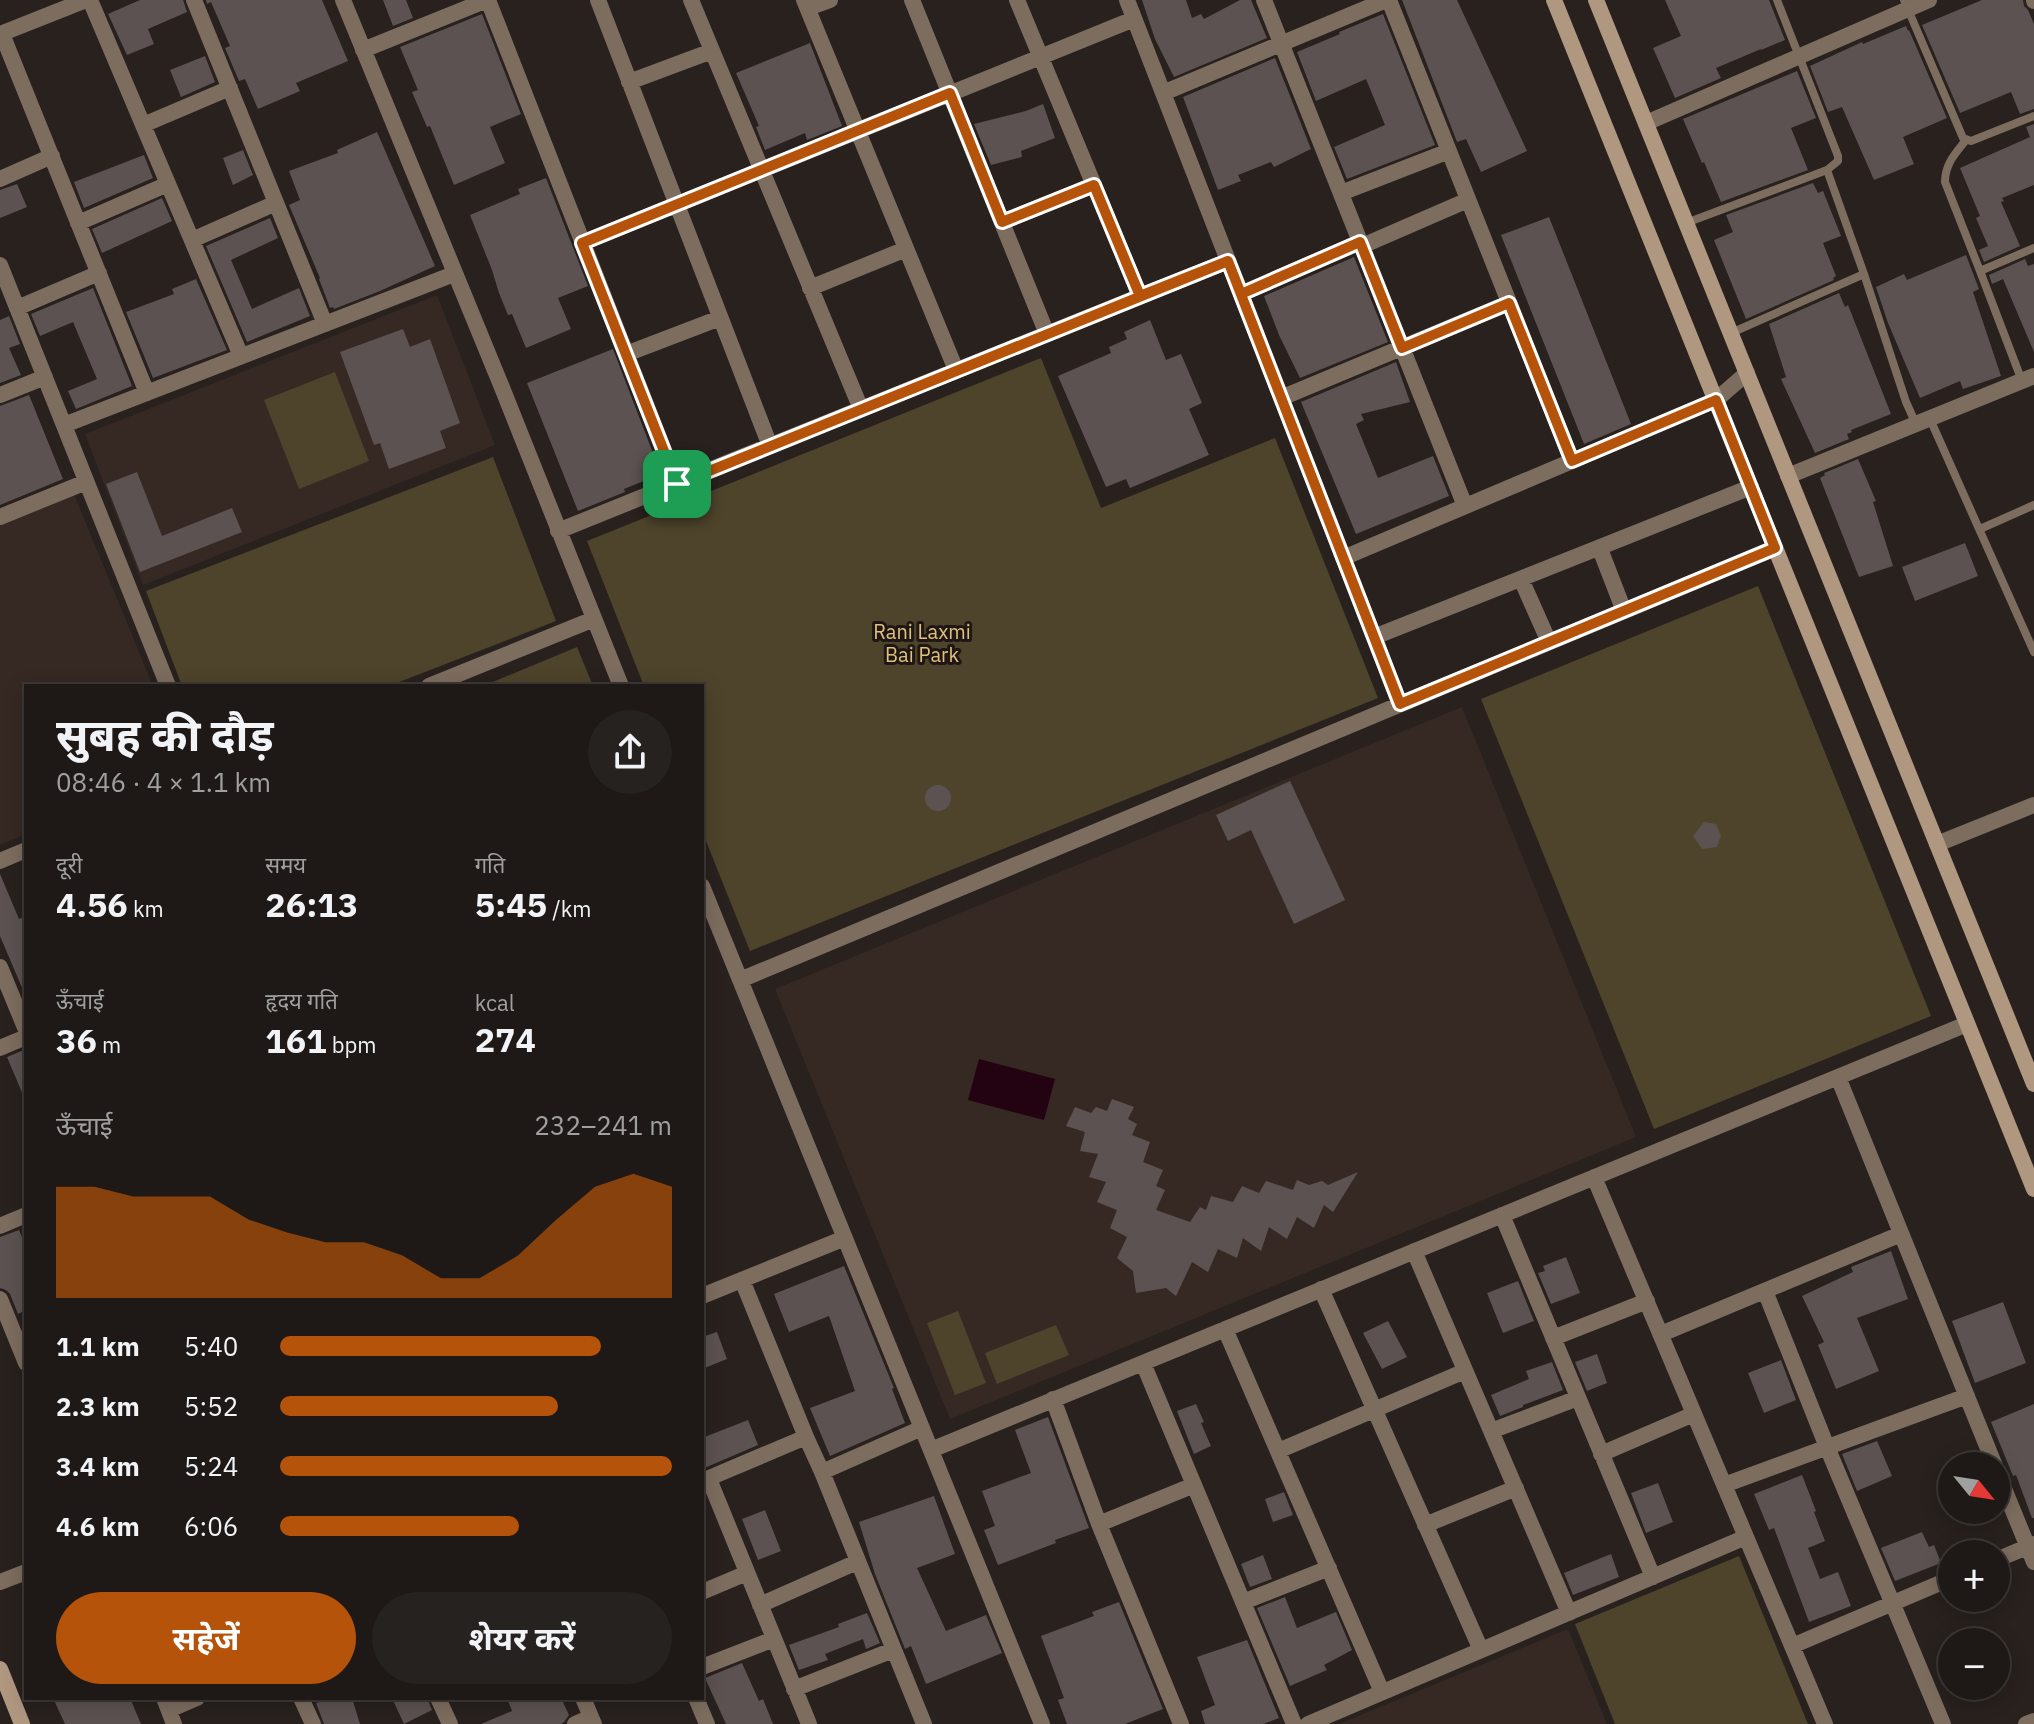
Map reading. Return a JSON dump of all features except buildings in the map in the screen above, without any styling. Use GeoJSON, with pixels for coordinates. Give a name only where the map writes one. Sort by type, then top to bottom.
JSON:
{"type":"FeatureCollection","features":[{"type":"Feature","properties":{"kind":"street"},"geometry":{"type":"LineString","coordinates":[[147,393],[1,34],[88,0],[241,356]]}},
{"type":"Feature","properties":{"kind":"street"},"geometry":{"type":"LineString","coordinates":[[194,0],[325,324]]}},
{"type":"Feature","properties":{"kind":"street"},"geometry":{"type":"LineString","coordinates":[[343,0],[620,684]]}},
{"type":"Feature","properties":{"kind":"street"},"geometry":{"type":"LineString","coordinates":[[363,50],[488,0],[677,484]]}},
{"type":"Feature","properties":{"kind":"street"},"geometry":{"type":"LineString","coordinates":[[598,0],[770,446]]}},
{"type":"Feature","properties":{"kind":"street"},"geometry":{"type":"LineString","coordinates":[[691,0],[861,409]]}},
{"type":"Feature","properties":{"kind":"street"},"geometry":{"type":"LineString","coordinates":[[830,0],[806,4],[956,370]]}},
{"type":"Feature","properties":{"kind":"street"},"geometry":{"type":"LineString","coordinates":[[912,0],[1047,334]]}},
{"type":"Feature","properties":{"kind":"street"},"geometry":{"type":"LineString","coordinates":[[1017,0],[1140,296]]}},
{"type":"Feature","properties":{"kind":"street"},"geometry":{"type":"LineString","coordinates":[[1127,0],[1400,704]]}},
{"type":"Feature","properties":{"kind":"street"},"geometry":{"type":"LineString","coordinates":[[1264,0],[1465,506]]}},
{"type":"Feature","properties":{"kind":"street"},"geometry":{"type":"LineString","coordinates":[[1163,93],[1388,0],[1572,461]]}},
{"type":"Feature","properties":{"kind":"street"},"geometry":{"type":"LineString","coordinates":[[1554,0],[2034,1189]]}},
{"type":"Feature","properties":{"kind":"street"},"geometry":{"type":"LineString","coordinates":[[1596,0],[2034,1084]]}},
{"type":"Feature","properties":{"kind":"street"},"geometry":{"type":"LineString","coordinates":[[1646,123],[1800,56],[1906,5],[1929,0]]}},
{"type":"Feature","properties":{"kind":"street"},"geometry":{"type":"LineString","coordinates":[[582,243],[1134,19]]}},
{"type":"Feature","properties":{"kind":"street"},"geometry":{"type":"LineString","coordinates":[[629,82],[712,51]]}},
{"type":"Feature","properties":{"kind":"street"},"geometry":{"type":"LineString","coordinates":[[143,125],[230,88]]}},
{"type":"Feature","properties":{"kind":"street"},"geometry":{"type":"LineString","coordinates":[[1341,193],[1449,151]]}},
{"type":"Feature","properties":{"kind":"street"},"geometry":{"type":"LineString","coordinates":[[0,179],[52,156]]}},
{"type":"Feature","properties":{"kind":"street"},"geometry":{"type":"LineString","coordinates":[[78,223],[168,184]]}},
{"type":"Feature","properties":{"kind":"street"},"geometry":{"type":"LineString","coordinates":[[1002,222],[1094,185]]}},
{"type":"Feature","properties":{"kind":"street"},"geometry":{"type":"LineString","coordinates":[[1241,294],[1468,200]]}},
{"type":"Feature","properties":{"kind":"street"},"geometry":{"type":"LineString","coordinates":[[192,240],[276,203]]}},
{"type":"Feature","properties":{"kind":"street"},"geometry":{"type":"LineString","coordinates":[[810,288],[906,249]]}},
{"type":"Feature","properties":{"kind":"street"},"geometry":{"type":"LineString","coordinates":[[558,531],[1228,261]]}},
{"type":"Feature","properties":{"kind":"street"},"geometry":{"type":"LineString","coordinates":[[0,265],[167,684]]}},
{"type":"Feature","properties":{"kind":"street"},"geometry":{"type":"LineString","coordinates":[[17,308],[99,273]]}},
{"type":"Feature","properties":{"kind":"street"},"geometry":{"type":"LineString","coordinates":[[64,425],[454,274]]}},
{"type":"Feature","properties":{"kind":"street"},"geometry":{"type":"LineString","coordinates":[[1281,398],[1509,303]]}},
{"type":"Feature","properties":{"kind":"street"},"geometry":{"type":"LineString","coordinates":[[626,354],[720,318]]}},
{"type":"Feature","properties":{"kind":"street"},"geometry":{"type":"LineString","coordinates":[[1343,558],[1716,400],[1747,373]]}},
{"type":"Feature","properties":{"kind":"street"},"geometry":{"type":"LineString","coordinates":[[0,395],[45,377]]}},
{"type":"Feature","properties":{"kind":"street"},"geometry":{"type":"LineString","coordinates":[[1788,476],[2028,379]]}},
{"type":"Feature","properties":{"kind":"street"},"geometry":{"type":"LineString","coordinates":[[0,517],[86,482]]}},
{"type":"Feature","properties":{"kind":"street"},"geometry":{"type":"LineString","coordinates":[[1374,637],[1751,487]]}},
{"type":"Feature","properties":{"kind":"street"},"geometry":{"type":"LineString","coordinates":[[740,980],[1775,548]]}},
{"type":"Feature","properties":{"kind":"street"},"geometry":{"type":"LineString","coordinates":[[1600,549],[1624,611]]}},
{"type":"Feature","properties":{"kind":"street"},"geometry":{"type":"LineString","coordinates":[[1521,579],[1549,642]]}},
{"type":"Feature","properties":{"kind":"street"},"geometry":{"type":"LineString","coordinates":[[434,684],[594,619]]}},
{"type":"Feature","properties":{"kind":"street"},"geometry":{"type":"LineString","coordinates":[[1937,844],[2034,805]]}},
{"type":"Feature","properties":{"kind":"street"},"geometry":{"type":"LineString","coordinates":[[0,861],[24,851]]}},
{"type":"Feature","properties":{"kind":"street"},"geometry":{"type":"LineString","coordinates":[[704,891],[1042,1724]]}},
{"type":"Feature","properties":{"kind":"street"},"geometry":{"type":"LineString","coordinates":[[0,967],[24,1025]]}},
{"type":"Feature","properties":{"kind":"street"},"geometry":{"type":"LineString","coordinates":[[931,1450],[1967,1024]]}},
{"type":"Feature","properties":{"kind":"street"},"geometry":{"type":"LineString","coordinates":[[0,1048],[24,1038]]}},
{"type":"Feature","properties":{"kind":"street"},"geometry":{"type":"LineString","coordinates":[[1838,1077],[1990,1452]]}},
{"type":"Feature","properties":{"kind":"street"},"geometry":{"type":"LineString","coordinates":[[1594,1177],[1825,1724]]}},
{"type":"Feature","properties":{"kind":"street"},"geometry":{"type":"LineString","coordinates":[[1502,1215],[1653,1577]]}},
{"type":"Feature","properties":{"kind":"street"},"geometry":{"type":"LineString","coordinates":[[0,1226],[24,1216]]}},
{"type":"Feature","properties":{"kind":"street"},"geometry":{"type":"LineString","coordinates":[[1661,1334],[1901,1234]]}},
{"type":"Feature","properties":{"kind":"street"},"geometry":{"type":"LineString","coordinates":[[704,1295],[845,1238]]}},
{"type":"Feature","properties":{"kind":"street"},"geometry":{"type":"LineString","coordinates":[[1414,1251],[1569,1613]]}},
{"type":"Feature","properties":{"kind":"street"},"geometry":{"type":"LineString","coordinates":[[742,1280],[893,1650],[917,1722]]}},
{"type":"Feature","properties":{"kind":"street"},"geometry":{"type":"LineString","coordinates":[[1321,1289],[1481,1650]]}},
{"type":"Feature","properties":{"kind":"street"},"geometry":{"type":"LineString","coordinates":[[1765,1291],[1943,1724]]}},
{"type":"Feature","properties":{"kind":"street"},"geometry":{"type":"LineString","coordinates":[[0,1299],[24,1358]]}},
{"type":"Feature","properties":{"kind":"street"},"geometry":{"type":"LineString","coordinates":[[1553,1338],[1647,1301]]}},
{"type":"Feature","properties":{"kind":"street"},"geometry":{"type":"LineString","coordinates":[[1225,1329],[1382,1692]]}},
{"type":"Feature","properties":{"kind":"street"},"geometry":{"type":"LineString","coordinates":[[1143,1363],[1294,1724]]}},
{"type":"Feature","properties":{"kind":"street"},"geometry":{"type":"LineString","coordinates":[[1278,1451],[1465,1371]]}},
{"type":"Feature","properties":{"kind":"street"},"geometry":{"type":"LineString","coordinates":[[1724,1485],[1967,1396]]}},
{"type":"Feature","properties":{"kind":"street"},"geometry":{"type":"LineString","coordinates":[[1491,1431],[1578,1398]]}},
{"type":"Feature","properties":{"kind":"street"},"geometry":{"type":"LineString","coordinates":[[1053,1399],[1099,1524],[1181,1724]]}},
{"type":"Feature","properties":{"kind":"street"},"geometry":{"type":"LineString","coordinates":[[1601,1454],[1694,1414]]}},
{"type":"Feature","properties":{"kind":"street"},"geometry":{"type":"LineString","coordinates":[[822,1472],[922,1428]]}},
{"type":"Feature","properties":{"kind":"street"},"geometry":{"type":"LineString","coordinates":[[806,1437],[705,1480],[747,1573],[807,1723]]}},
{"type":"Feature","properties":{"kind":"street"},"geometry":{"type":"LineString","coordinates":[[1099,1524],[1194,1485]]}},
{"type":"Feature","properties":{"kind":"street"},"geometry":{"type":"LineString","coordinates":[[1425,1525],[1516,1488]]}},
{"type":"Feature","properties":{"kind":"street"},"geometry":{"type":"LineString","coordinates":[[2010,1500],[2032,1551],[2010,1556]]}},
{"type":"Feature","properties":{"kind":"street"},"geometry":{"type":"LineString","coordinates":[[1308,1724],[1746,1537]]}},
{"type":"Feature","properties":{"kind":"street"},"geometry":{"type":"LineString","coordinates":[[760,1605],[857,1562]]}},
{"type":"Feature","properties":{"kind":"street"},"geometry":{"type":"LineString","coordinates":[[1243,1602],[1329,1568]]}},
{"type":"Feature","properties":{"kind":"street"},"geometry":{"type":"LineString","coordinates":[[0,1582],[24,1573]]}},
{"type":"Feature","properties":{"kind":"street"},"geometry":{"type":"LineString","coordinates":[[704,1591],[747,1573]]}},
{"type":"Feature","properties":{"kind":"street"},"geometry":{"type":"LineString","coordinates":[[1792,1646],[1938,1584]]}},
{"type":"Feature","properties":{"kind":"street"},"geometry":{"type":"LineString","coordinates":[[704,1666],[774,1639]]}},
{"type":"Feature","properties":{"kind":"street"},"geometry":{"type":"LineString","coordinates":[[794,1689],[893,1650]]}},
{"type":"Feature","properties":{"kind":"street"},"geometry":{"type":"LineString","coordinates":[[0,1669],[22,1724]]}},
{"type":"Feature","properties":{"kind":"street"},"geometry":{"type":"LineString","coordinates":[[169,1711],[193,1700]]}},
{"type":"Feature","properties":{"kind":"street"},"geometry":{"type":"LineString","coordinates":[[302,1700],[313,1724]]}},
{"type":"Feature","properties":{"kind":"street"},"geometry":{"type":"LineString","coordinates":[[439,1700],[450,1724]]}},
{"type":"Feature","properties":{"kind":"street"},"geometry":{"type":"LineString","coordinates":[[575,1724],[593,1721],[584,1700]]}},
{"type":"Feature","properties":{"kind":"street"},"geometry":{"type":"LineString","coordinates":[[697,1700],[707,1724]]}},
{"type":"Feature","properties":{"kind":"street"},"geometry":{"type":"LineString","coordinates":[[2026,1724],[2034,1721]]}},
{"type":"Feature","properties":{"kind":"lane"},"geometry":{"type":"LineString","coordinates":[[1686,223],[1827,170],[1838,161],[1777,0]]}},
{"type":"Feature","properties":{"kind":"lane"},"geometry":{"type":"LineString","coordinates":[[1906,5],[1961,135],[1966,140],[1971,141],[2034,116]]}},
{"type":"Feature","properties":{"kind":"lane"},"geometry":{"type":"LineString","coordinates":[[1966,140],[1951,159],[1945,182],[2028,379]]}},
{"type":"Feature","properties":{"kind":"lane"},"geometry":{"type":"LineString","coordinates":[[1827,170],[1906,402],[1923,422],[1980,529],[2032,639],[2034,652]]}},
{"type":"Feature","properties":{"kind":"lane"},"geometry":{"type":"LineString","coordinates":[[1980,271],[2034,248]]}},
{"type":"Feature","properties":{"kind":"lane"},"geometry":{"type":"LineString","coordinates":[[1731,333],[1864,274]]}},
{"type":"Feature","properties":{"kind":"lane"},"geometry":{"type":"LineString","coordinates":[[1980,529],[2034,505]]}},
{"type":"Feature","properties":{"kind":"shaded area"},"geometry":{"type":"Polygon","coordinates":[[[437,295],[495,445],[143,585],[85,434],[437,295]]]}},
{"type":"Feature","properties":{"kind":"shaded area"},"geometry":{"type":"Polygon","coordinates":[[[74,494],[152,684],[24,684],[24,835],[0,845],[0,525],[74,494]]]}},
{"type":"Feature","properties":{"kind":"shaded area"},"geometry":{"type":"Polygon","coordinates":[[[1462,707],[1636,1137],[950,1419],[775,989],[1462,707]]]}},
{"type":"Feature","properties":{"kind":"shaded area"},"geometry":{"type":"Polygon","coordinates":[[[979,1059],[1055,1079],[1044,1120],[968,1100],[979,1059]]]}},
{"type":"Feature","properties":{"kind":"shaded area"},"geometry":{"type":"Polygon","coordinates":[[[1568,1629],[1607,1724],[1339,1724],[1568,1629]]]}},
{"type":"Feature","properties":{"kind":"green space","name":"Rani Laxmi Bai Park"},"geometry":{"type":"Polygon","coordinates":[[[1041,358],[1101,508],[1275,438],[1378,698],[750,951],[704,836],[704,684],[643,684],[587,541],[1041,358]]]}},
{"type":"Feature","properties":{"kind":"green space"},"geometry":{"type":"Polygon","coordinates":[[[335,372],[369,461],[299,489],[264,400],[335,372]]]}},
{"type":"Feature","properties":{"kind":"green space"},"geometry":{"type":"Polygon","coordinates":[[[493,457],[556,621],[394,684],[181,684],[146,591],[493,457]]]}},
{"type":"Feature","properties":{"kind":"green space"},"geometry":{"type":"Polygon","coordinates":[[[1758,586],[1931,1016],[1654,1129],[1481,699],[1758,586]]]}},
{"type":"Feature","properties":{"kind":"green space"},"geometry":{"type":"Polygon","coordinates":[[[577,647],[592,684],[488,684],[577,647]]]}},
{"type":"Feature","properties":{"kind":"green space"},"geometry":{"type":"Polygon","coordinates":[[[958,1311],[986,1383],[955,1395],[927,1323],[958,1311]]]}},
{"type":"Feature","properties":{"kind":"green space"},"geometry":{"type":"Polygon","coordinates":[[[1056,1325],[1069,1355],[997,1384],[985,1353],[1056,1325]]]}},
{"type":"Feature","properties":{"kind":"green space"},"geometry":{"type":"Polygon","coordinates":[[[1739,1556],[1808,1724],[1615,1724],[1575,1624],[1739,1556]]]}},
{"type":"Feature","properties":{"kind":"route"},"geometry":{"type":"LineString","coordinates":[[677,484],[582,243],[950,93],[1002,222],[1094,185],[1140,296],[1228,261],[1241,294],[1360,242],[1402,348],[1509,303],[1572,461],[1716,400],[1775,548],[1400,704],[1228,261],[677,484]]}}]}
